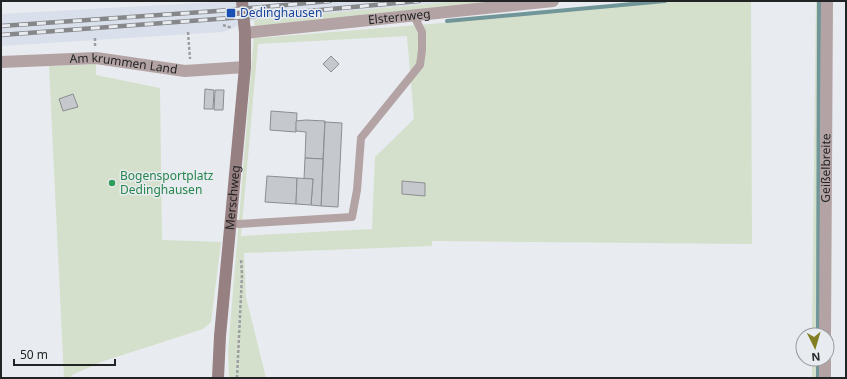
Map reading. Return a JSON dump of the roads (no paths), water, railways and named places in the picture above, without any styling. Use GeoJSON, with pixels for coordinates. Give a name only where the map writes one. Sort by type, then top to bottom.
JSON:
{"type":"FeatureCollection","features":[{"type":"Feature","properties":{"kind":"street","name":"Merschweg"},"geometry":{"type":"LineString","coordinates":[[218,378],[220,336],[245,66],[246,33],[242,1]]}},
{"type":"Feature","properties":{"kind":"street","name":"Elsternweg"},"geometry":{"type":"LineString","coordinates":[[246,33],[553,1]]}},
{"type":"Feature","properties":{"kind":"street","name":"Geißelbreite"},"geometry":{"type":"LineString","coordinates":[[826,327],[827,1]]}},
{"type":"Feature","properties":{"kind":"street","name":"Am krummen Land"},"geometry":{"type":"LineString","coordinates":[[1,62],[96,58],[161,68],[191,70],[245,66]]}},
{"type":"Feature","properties":{"kind":"street"},"geometry":{"type":"LineString","coordinates":[[825,367],[825,378]]}},
{"type":"Feature","properties":{"kind":"lane"},"geometry":{"type":"LineString","coordinates":[[230,223],[239,224],[352,217],[357,190],[361,138],[420,65],[422,32],[430,15]]}},
{"type":"Feature","properties":{"kind":"lane"},"geometry":{"type":"LineString","coordinates":[[414,16],[422,32]]}},
{"type":"Feature","properties":{"kind":"waterway"},"geometry":{"type":"LineString","coordinates":[[447,21],[665,1]]}},
{"type":"Feature","properties":{"kind":"waterway"},"geometry":{"type":"LineString","coordinates":[[818,327],[819,1]]}},
{"type":"Feature","properties":{"kind":"waterway"},"geometry":{"type":"LineString","coordinates":[[818,367],[818,378]]}},
{"type":"Feature","properties":{"kind":"railway"},"geometry":{"type":"LineString","coordinates":[[1,26],[217,11],[330,1]]}},
{"type":"Feature","properties":{"kind":"railway"},"geometry":{"type":"LineString","coordinates":[[1,35],[244,17],[419,1]]}},
{"type":"Feature","properties":{"kind":"place","name":"Dedinghausen"},"geometry":{"type":"Point","coordinates":[231,13]}},
{"type":"Feature","properties":{"kind":"place","name":"Bogensportplatz Dedinghausen"},"geometry":{"type":"Point","coordinates":[112,183]}}]}
